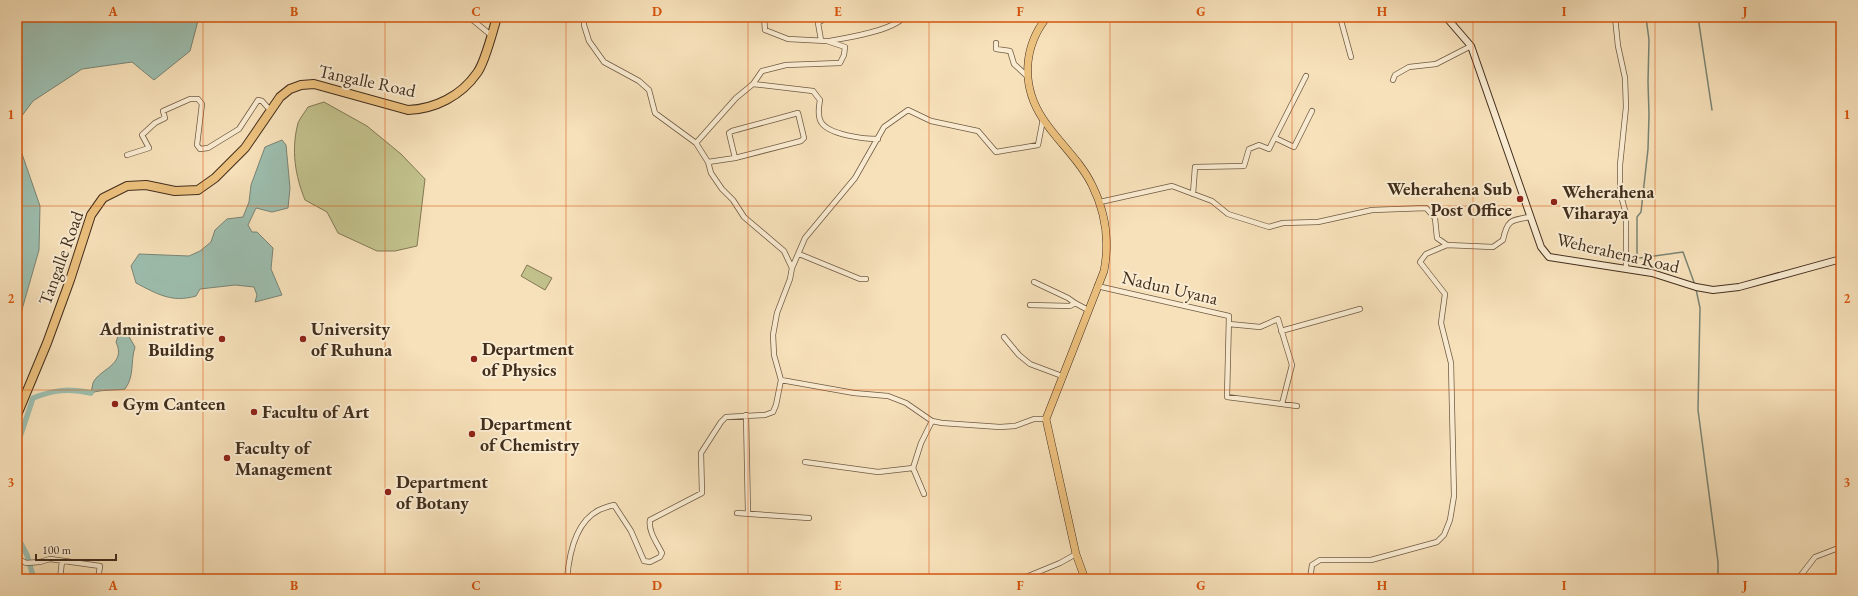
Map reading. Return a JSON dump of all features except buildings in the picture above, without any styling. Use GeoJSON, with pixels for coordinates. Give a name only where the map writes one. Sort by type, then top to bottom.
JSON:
{"type":"FeatureCollection","features":[{"type":"Feature","properties":{"kind":"highway","name":"Tangalle Road"},"geometry":{"type":"LineString","coordinates":[[17,415],[47,343],[70,280],[91,215],[103,198],[127,186],[146,185],[187,192],[198,190],[215,178],[245,148],[280,97],[290,89],[301,85],[314,84],[408,110],[423,109],[435,106],[458,93],[478,72],[492,36],[497,17]]}},
{"type":"Feature","properties":{"kind":"main road"},"geometry":{"type":"LineString","coordinates":[[1047,17],[1032,40],[1028,57],[1027,76],[1031,96],[1043,119],[1076,159],[1092,184],[1100,202],[1107,232],[1108,251],[1104,270],[1046,419],[1076,554],[1085,579]]}},
{"type":"Feature","properties":{"kind":"main road","name":"Weherahena Road"},"geometry":{"type":"LineString","coordinates":[[1446,17],[1471,46],[1541,247],[1549,257],[1652,273],[1696,287],[1713,290],[1739,287],[1841,259]]}},
{"type":"Feature","properties":{"kind":"street"},"geometry":{"type":"LineString","coordinates":[[470,17],[492,36]]}},
{"type":"Feature","properties":{"kind":"street"},"geometry":{"type":"LineString","coordinates":[[584,17],[584,25],[589,41],[604,62],[639,81],[649,90],[655,113],[696,143],[708,162],[711,173],[722,189],[733,200],[744,217],[784,251],[792,268]]}},
{"type":"Feature","properties":{"kind":"street"},"geometry":{"type":"LineString","coordinates":[[696,143],[736,98],[753,84],[762,71],[786,65],[840,63],[844,55],[845,47],[821,40],[788,39],[765,30],[764,17]]}},
{"type":"Feature","properties":{"kind":"street"},"geometry":{"type":"LineString","coordinates":[[821,40],[818,23],[827,17]]}},
{"type":"Feature","properties":{"kind":"street"},"geometry":{"type":"LineString","coordinates":[[827,41],[854,37],[880,30],[904,17]]}},
{"type":"Feature","properties":{"kind":"street"},"geometry":{"type":"LineString","coordinates":[[1340,17],[1351,57]]}},
{"type":"Feature","properties":{"kind":"street"},"geometry":{"type":"LineString","coordinates":[[1615,17],[1618,46],[1625,78],[1626,107],[1620,165],[1620,192],[1626,214],[1626,268]]}},
{"type":"Feature","properties":{"kind":"street"},"geometry":{"type":"LineString","coordinates":[[996,43],[996,49],[1010,51],[1014,64],[1027,76]]}},
{"type":"Feature","properties":{"kind":"street"},"geometry":{"type":"LineString","coordinates":[[1393,80],[1394,75],[1409,67],[1436,64],[1471,46]]}},
{"type":"Feature","properties":{"kind":"street"},"geometry":{"type":"LineString","coordinates":[[1192,194],[1195,167],[1244,166],[1249,149],[1258,145],[1269,149],[1306,76]]}},
{"type":"Feature","properties":{"kind":"street"},"geometry":{"type":"LineString","coordinates":[[753,84],[813,91],[820,100],[819,111],[821,121],[828,128],[861,139],[878,139]]}},
{"type":"Feature","properties":{"kind":"street"},"geometry":{"type":"LineString","coordinates":[[127,155],[149,148],[142,134],[155,123],[165,118],[163,111],[190,99],[198,99],[202,104],[197,145],[200,149],[208,148],[239,128],[258,100],[262,101],[270,110]]}},
{"type":"Feature","properties":{"kind":"street"},"geometry":{"type":"LineString","coordinates":[[567,579],[569,559],[579,530],[589,517],[599,510],[614,505],[631,531],[644,561],[650,562],[660,557],[662,553],[649,525],[650,520],[702,493],[701,453],[720,422],[726,417],[765,415],[773,412],[782,380],[774,355],[773,335],[777,313],[790,279],[792,268],[805,238],[855,178],[884,127],[908,110],[931,121],[978,131],[996,152],[1038,144],[1043,119]]}},
{"type":"Feature","properties":{"kind":"street"},"geometry":{"type":"LineString","coordinates":[[1275,138],[1294,146],[1312,111]]}},
{"type":"Feature","properties":{"kind":"street"},"geometry":{"type":"LineString","coordinates":[[708,162],[736,158],[801,141],[804,138],[798,113],[732,130],[729,133],[736,158]]}},
{"type":"Feature","properties":{"kind":"street"},"geometry":{"type":"LineString","coordinates":[[1100,202],[1172,186],[1212,201],[1228,214],[1269,227],[1283,223],[1318,222],[1372,210],[1426,208],[1435,218],[1437,238],[1447,245]]}},
{"type":"Feature","properties":{"kind":"street"},"geometry":{"type":"LineString","coordinates":[[1310,579],[1312,565],[1320,560],[1371,560],[1437,542],[1444,535],[1450,520],[1454,496],[1451,363],[1441,323],[1445,294],[1420,262],[1426,254],[1447,245],[1493,247],[1503,240],[1506,226],[1513,220],[1530,217]]}},
{"type":"Feature","properties":{"kind":"street"},"geometry":{"type":"LineString","coordinates":[[799,254],[860,279],[866,279]]}},
{"type":"Feature","properties":{"kind":"street"},"geometry":{"type":"LineString","coordinates":[[1034,282],[1068,298],[1088,310]]}},
{"type":"Feature","properties":{"kind":"street","name":"Nadun Uyana"},"geometry":{"type":"LineString","coordinates":[[1097,286],[1229,316],[1227,397],[1282,404]]}},
{"type":"Feature","properties":{"kind":"street"},"geometry":{"type":"LineString","coordinates":[[1030,305],[1070,306],[1076,303]]}},
{"type":"Feature","properties":{"kind":"street"},"geometry":{"type":"LineString","coordinates":[[1281,331],[1360,309]]}},
{"type":"Feature","properties":{"kind":"street"},"geometry":{"type":"LineString","coordinates":[[1228,324],[1260,327],[1278,320],[1292,365],[1282,404],[1297,406]]}},
{"type":"Feature","properties":{"kind":"street"},"geometry":{"type":"LineString","coordinates":[[1004,337],[1018,355],[1030,364],[1062,376]]}},
{"type":"Feature","properties":{"kind":"street"},"geometry":{"type":"LineString","coordinates":[[782,380],[854,393],[888,396],[906,403],[932,421],[1000,427],[1015,426],[1034,419],[1046,419]]}},
{"type":"Feature","properties":{"kind":"street"},"geometry":{"type":"LineString","coordinates":[[746,415],[748,513]]}},
{"type":"Feature","properties":{"kind":"street"},"geometry":{"type":"LineString","coordinates":[[924,494],[913,468],[920,443],[932,421]]}},
{"type":"Feature","properties":{"kind":"street"},"geometry":{"type":"LineString","coordinates":[[805,462],[878,472],[913,468]]}},
{"type":"Feature","properties":{"kind":"street"},"geometry":{"type":"LineString","coordinates":[[737,513],[809,518]]}},
{"type":"Feature","properties":{"kind":"street"},"geometry":{"type":"LineString","coordinates":[[1798,579],[1815,557],[1841,547]]}},
{"type":"Feature","properties":{"kind":"street"},"geometry":{"type":"LineString","coordinates":[[1021,579],[1047,569],[1076,554]]}},
{"type":"Feature","properties":{"kind":"street"},"geometry":{"type":"LineString","coordinates":[[17,558],[26,563],[40,562],[50,559],[100,566],[98,579]]}},
{"type":"Feature","properties":{"kind":"street"},"geometry":{"type":"LineString","coordinates":[[60,579],[62,561]]}},
{"type":"Feature","properties":{"kind":"shaded area"},"geometry":{"type":"Polygon","coordinates":[[[17,17],[199,17],[190,51],[154,80],[132,62],[82,69],[33,101],[18,121],[20,148],[40,206],[39,250],[17,327],[17,17]]]}},
{"type":"Feature","properties":{"kind":"shaded area"},"geometry":{"type":"Polygon","coordinates":[[[324,102],[367,126],[401,154],[425,179],[417,246],[395,251],[377,251],[338,233],[327,212],[305,200],[295,162],[296,133],[298,123],[308,107],[324,102]]]}},
{"type":"Feature","properties":{"kind":"shaded area"},"geometry":{"type":"Polygon","coordinates":[[[282,140],[286,145],[290,188],[288,208],[272,212],[256,208],[248,225],[252,232],[257,232],[273,248],[271,269],[282,295],[255,302],[257,295],[254,287],[235,285],[200,289],[196,296],[187,298],[172,298],[158,294],[136,283],[131,266],[139,254],[189,256],[200,251],[211,242],[215,230],[227,219],[243,217],[249,202],[251,185],[265,147],[282,140]]]}},
{"type":"Feature","properties":{"kind":"shaded area"},"geometry":{"type":"Polygon","coordinates":[[[527,265],[552,278],[545,290],[521,276],[527,265]]]}},
{"type":"Feature","properties":{"kind":"shaded area"},"geometry":{"type":"Polygon","coordinates":[[[119,333],[128,335],[135,347],[128,384],[125,389],[91,393],[93,383],[96,378],[111,366],[118,356],[116,342],[119,333]]]}},
{"type":"Feature","properties":{"kind":"waterway"},"geometry":{"type":"LineString","coordinates":[[1646,17],[1649,40],[1648,149],[1641,212],[1637,217],[1637,257],[1640,258],[1683,252],[1695,285]]}},
{"type":"Feature","properties":{"kind":"waterway"},"geometry":{"type":"LineString","coordinates":[[1698,17],[1712,110]]}},
{"type":"Feature","properties":{"kind":"waterway"},"geometry":{"type":"LineString","coordinates":[[1696,289],[1700,308],[1698,410],[1718,562],[1718,579]]}},
{"type":"Feature","properties":{"kind":"waterway"},"geometry":{"type":"LineString","coordinates":[[17,446],[33,398],[48,393],[68,390],[91,393]]}},
{"type":"Feature","properties":{"kind":"waterway"},"geometry":{"type":"LineString","coordinates":[[17,536],[27,555],[34,579]]}},
{"type":"Feature","properties":{"kind":"place","name":"Weherahena Sub Post Office"},"geometry":{"type":"Point","coordinates":[1520,199]}},
{"type":"Feature","properties":{"kind":"place","name":"Weherahena Viharaya"},"geometry":{"type":"Point","coordinates":[1554,202]}},
{"type":"Feature","properties":{"kind":"place","name":"Administrative Building"},"geometry":{"type":"Point","coordinates":[222,339]}},
{"type":"Feature","properties":{"kind":"place","name":"University of Ruhuna"},"geometry":{"type":"Point","coordinates":[303,339]}},
{"type":"Feature","properties":{"kind":"place","name":"Department of Physics"},"geometry":{"type":"Point","coordinates":[474,359]}},
{"type":"Feature","properties":{"kind":"place","name":"Gym Canteen"},"geometry":{"type":"Point","coordinates":[115,404]}},
{"type":"Feature","properties":{"kind":"place","name":"Facultu of Art"},"geometry":{"type":"Point","coordinates":[254,412]}},
{"type":"Feature","properties":{"kind":"place","name":"Department of Chemistry"},"geometry":{"type":"Point","coordinates":[472,434]}},
{"type":"Feature","properties":{"kind":"place","name":"Faculty of Management"},"geometry":{"type":"Point","coordinates":[227,458]}},
{"type":"Feature","properties":{"kind":"place","name":"Department of Botany"},"geometry":{"type":"Point","coordinates":[388,492]}}]}
